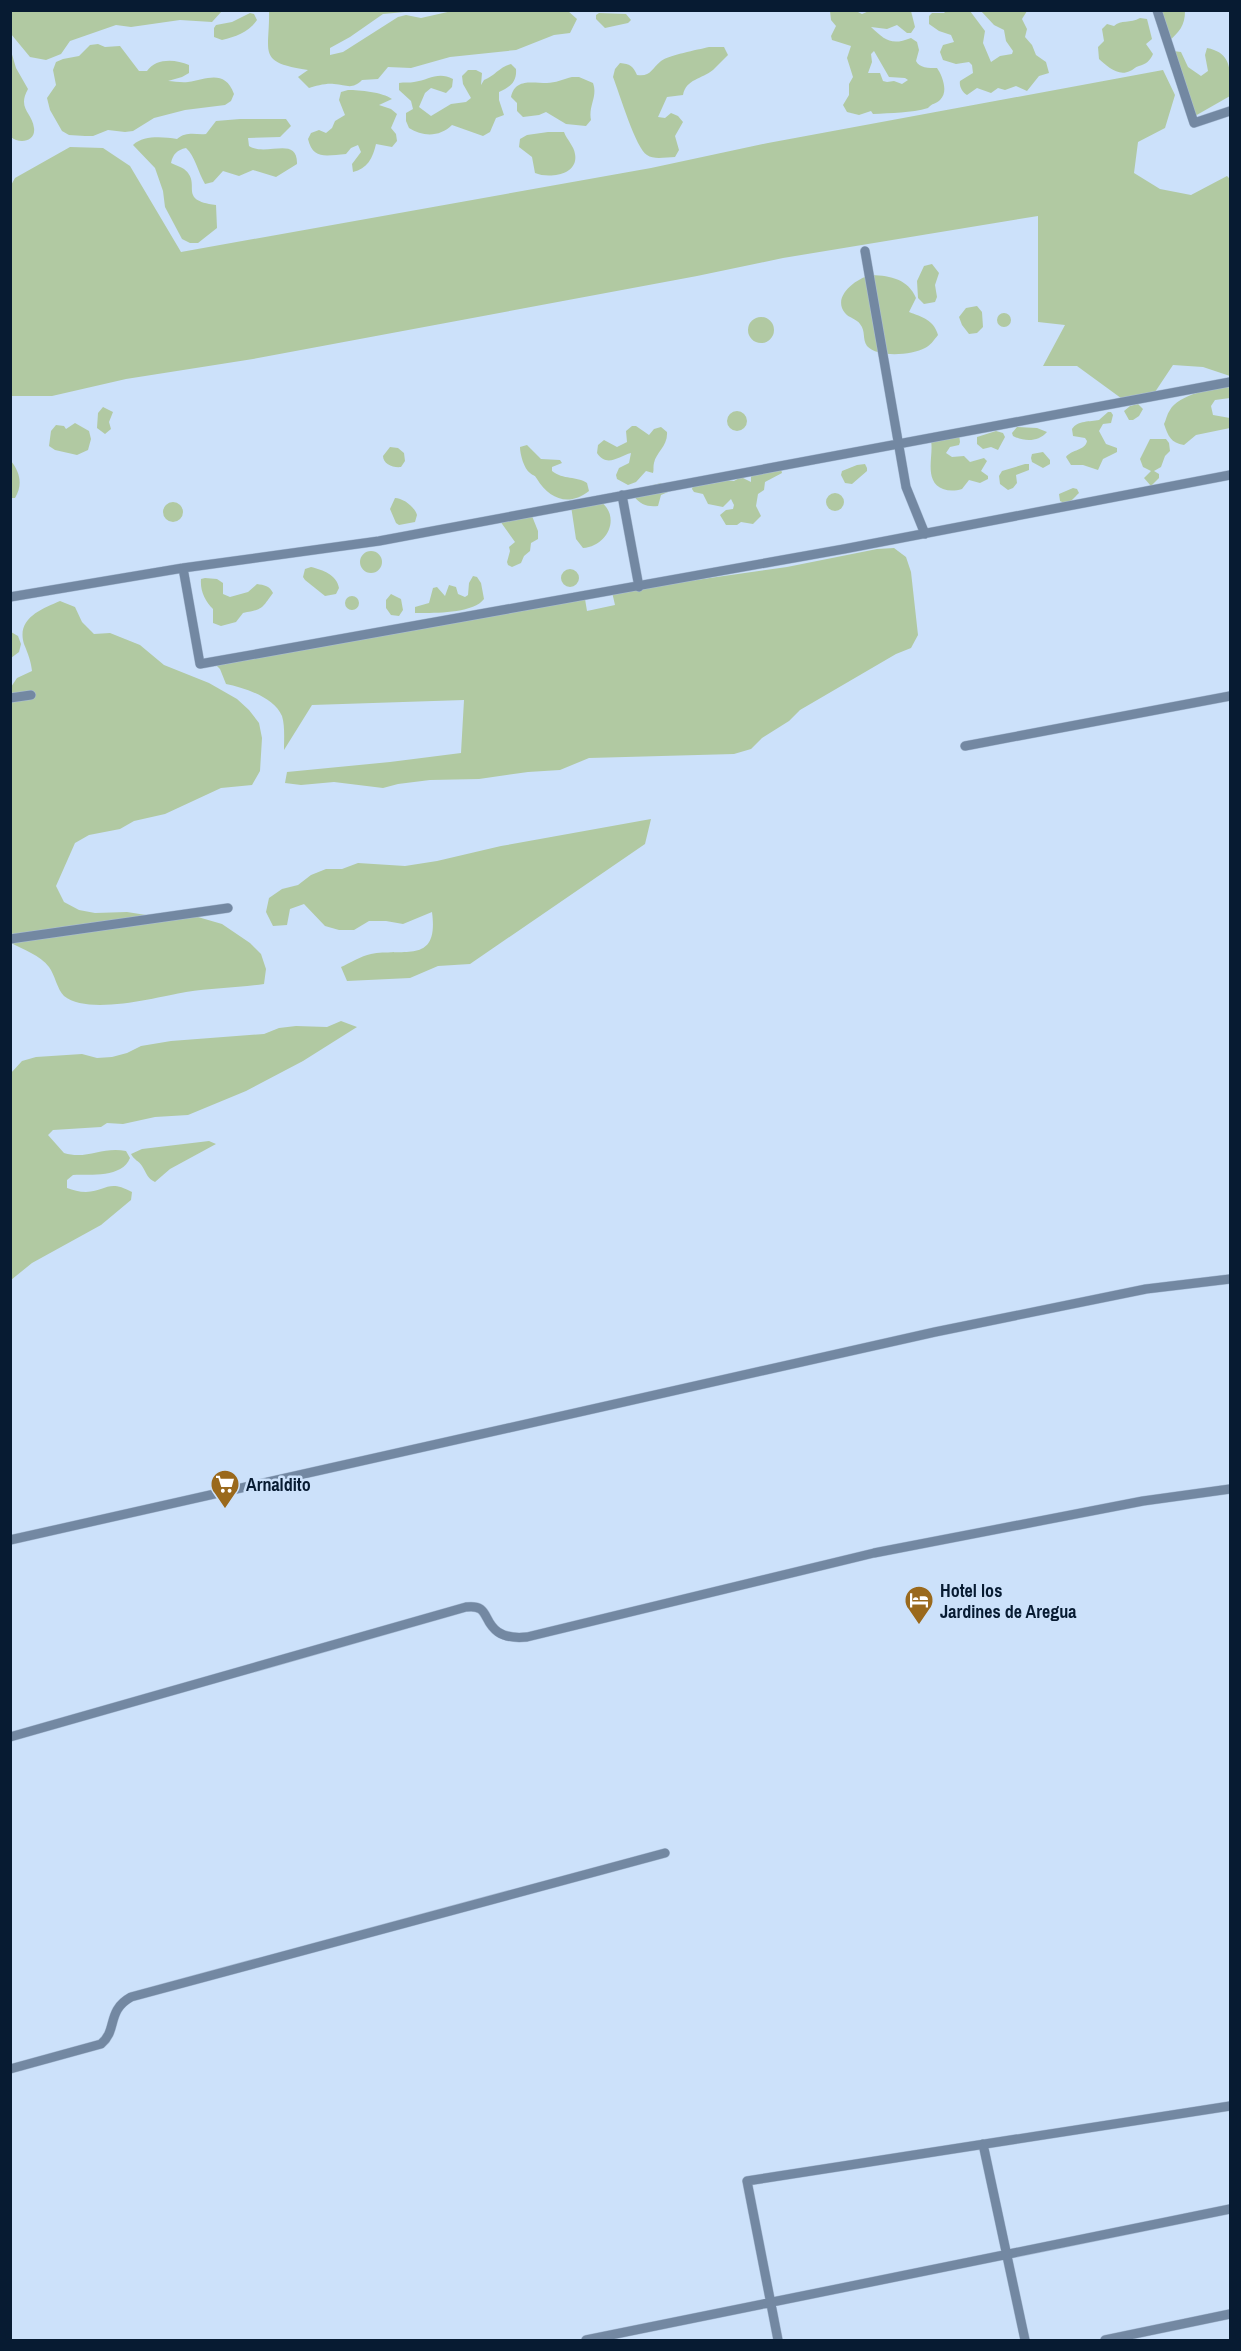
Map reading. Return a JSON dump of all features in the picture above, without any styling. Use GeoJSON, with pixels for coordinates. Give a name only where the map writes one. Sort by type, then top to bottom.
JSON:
{"type":"FeatureCollection","features":[{"type":"Feature","properties":{"kind":"street"},"geometry":{"type":"LineString","coordinates":[[1157,10],[1194,123],[1230,111]]}},
{"type":"Feature","properties":{"kind":"street"},"geometry":{"type":"LineString","coordinates":[[865,251],[898,444],[911,504],[925,534]]}},
{"type":"Feature","properties":{"kind":"street"},"geometry":{"type":"LineString","coordinates":[[10,597],[183,568],[379,541],[1230,382]]}},
{"type":"Feature","properties":{"kind":"street"},"geometry":{"type":"LineString","coordinates":[[183,568],[200,664],[639,587],[1230,475]]}},
{"type":"Feature","properties":{"kind":"street"},"geometry":{"type":"LineString","coordinates":[[622,495],[639,587]]}},
{"type":"Feature","properties":{"kind":"street"},"geometry":{"type":"LineString","coordinates":[[10,698],[31,695]]}},
{"type":"Feature","properties":{"kind":"street"},"geometry":{"type":"LineString","coordinates":[[965,746],[1230,696]]}},
{"type":"Feature","properties":{"kind":"street"},"geometry":{"type":"LineString","coordinates":[[10,939],[228,908]]}},
{"type":"Feature","properties":{"kind":"street"},"geometry":{"type":"LineString","coordinates":[[10,1540],[935,1332],[1146,1289],[1230,1279]]}},
{"type":"Feature","properties":{"kind":"street"},"geometry":{"type":"LineString","coordinates":[[10,1737],[466,1606],[477,1606],[483,1609],[498,1632],[512,1637],[528,1637],[874,1553],[1143,1501],[1230,1489]]}},
{"type":"Feature","properties":{"kind":"street"},"geometry":{"type":"LineString","coordinates":[[10,2069],[101,2044],[107,2039],[116,2010],[121,2003],[132,1997],[665,1853]]}},
{"type":"Feature","properties":{"kind":"street"},"geometry":{"type":"LineString","coordinates":[[778,2340],[747,2181],[1230,2106]]}},
{"type":"Feature","properties":{"kind":"street"},"geometry":{"type":"LineString","coordinates":[[983,2144],[1025,2340]]}},
{"type":"Feature","properties":{"kind":"street"},"geometry":{"type":"LineString","coordinates":[[586,2340],[1230,2209]]}},
{"type":"Feature","properties":{"kind":"street"},"geometry":{"type":"LineString","coordinates":[[1105,2340],[1230,2314]]}},
{"type":"Feature","properties":{"kind":"green space"},"geometry":{"type":"Polygon","coordinates":[[[10,11],[222,11],[212,22],[180,20],[131,27],[116,25],[70,41],[61,54],[46,60],[30,57],[11,34],[10,11]]]}},
{"type":"Feature","properties":{"kind":"green space"},"geometry":{"type":"Polygon","coordinates":[[[269,11],[416,11],[383,14],[330,48],[330,55],[343,52],[398,17],[406,15],[421,18],[452,11],[568,11],[577,19],[570,33],[554,35],[516,50],[450,57],[411,68],[388,67],[378,79],[362,80],[352,86],[328,84],[309,88],[298,77],[308,70],[280,63],[269,53],[269,11]]]}},
{"type":"Feature","properties":{"kind":"green space"},"geometry":{"type":"Polygon","coordinates":[[[830,11],[856,11],[862,14],[869,11],[911,11],[915,27],[911,33],[907,33],[897,25],[887,29],[871,27],[889,40],[898,41],[911,38],[917,42],[919,50],[916,61],[928,68],[937,68],[944,84],[943,97],[928,108],[915,111],[873,114],[871,111],[859,115],[847,112],[843,105],[849,95],[849,84],[853,77],[847,58],[851,46],[832,40],[831,36],[836,26],[831,20],[830,11]],[[874,51],[871,54],[872,62],[868,73],[880,73],[883,81],[887,82],[894,81],[902,84],[908,80],[889,77],[874,51]]]}},
{"type":"Feature","properties":{"kind":"green space"},"geometry":{"type":"Polygon","coordinates":[[[970,11],[985,31],[983,43],[991,62],[1000,56],[1012,54],[1013,51],[1006,41],[1004,30],[994,25],[981,11],[1027,11],[1022,19],[1027,29],[1025,37],[1032,45],[1036,55],[1046,62],[1049,73],[1039,76],[1027,91],[1016,86],[1005,90],[998,88],[991,93],[977,88],[967,95],[961,89],[960,81],[973,73],[972,65],[969,62],[956,64],[943,60],[940,52],[943,45],[954,42],[951,35],[929,24],[929,16],[932,13],[970,11]]]}},
{"type":"Feature","properties":{"kind":"green space"},"geometry":{"type":"Polygon","coordinates":[[[1157,11],[1185,11],[1181,28],[1168,42],[1157,11]]]}},
{"type":"Feature","properties":{"kind":"green space"},"geometry":{"type":"Polygon","coordinates":[[[250,13],[254,14],[257,20],[246,31],[222,40],[214,37],[216,25],[232,22],[250,13]]]}},
{"type":"Feature","properties":{"kind":"green space"},"geometry":{"type":"Polygon","coordinates":[[[599,13],[626,14],[631,20],[628,23],[605,28],[596,19],[599,13]]]}},
{"type":"Feature","properties":{"kind":"green space"},"geometry":{"type":"Polygon","coordinates":[[[1140,18],[1147,19],[1152,39],[1146,44],[1152,56],[1146,63],[1130,71],[1121,73],[1113,70],[1099,59],[1098,47],[1104,41],[1102,29],[1107,24],[1114,26],[1140,18]]]}},
{"type":"Feature","properties":{"kind":"green space"},"geometry":{"type":"Polygon","coordinates":[[[98,44],[105,47],[120,46],[139,71],[147,71],[155,64],[166,61],[189,65],[189,73],[168,81],[185,82],[220,78],[226,81],[234,94],[231,101],[225,105],[185,110],[154,118],[133,131],[108,130],[93,136],[69,135],[62,131],[50,110],[47,98],[56,85],[53,70],[56,62],[79,56],[90,45],[98,44]]]}},
{"type":"Feature","properties":{"kind":"green space"},"geometry":{"type":"Polygon","coordinates":[[[709,47],[724,47],[728,55],[709,73],[691,82],[683,95],[667,97],[658,117],[665,118],[671,113],[683,122],[675,136],[679,150],[675,157],[650,157],[643,151],[628,119],[613,77],[615,69],[623,63],[631,66],[637,75],[645,75],[665,59],[709,47]]]}},
{"type":"Feature","properties":{"kind":"green space"},"geometry":{"type":"Polygon","coordinates":[[[1207,48],[1222,55],[1229,66],[1230,96],[1195,116],[1188,116],[1170,65],[1170,57],[1173,51],[1181,52],[1188,67],[1201,76],[1208,71],[1205,55],[1207,48]]]}},
{"type":"Feature","properties":{"kind":"green space"},"geometry":{"type":"Polygon","coordinates":[[[11,51],[16,68],[28,89],[24,101],[34,128],[30,139],[22,141],[11,137],[11,51]]]}},
{"type":"Feature","properties":{"kind":"green space"},"geometry":{"type":"Polygon","coordinates":[[[511,64],[516,69],[514,81],[499,92],[504,115],[496,118],[490,132],[483,136],[452,125],[437,134],[426,134],[409,128],[406,113],[413,109],[411,101],[399,90],[399,83],[438,76],[453,79],[452,87],[446,93],[431,88],[425,93],[419,107],[431,116],[451,104],[466,102],[471,98],[463,84],[462,76],[468,70],[482,73],[481,85],[484,80],[511,64]]]}},
{"type":"Feature","properties":{"kind":"green space"},"geometry":{"type":"Polygon","coordinates":[[[1163,70],[1175,95],[1165,128],[1138,142],[1134,173],[1160,189],[1191,195],[1227,176],[1230,179],[1230,376],[1203,367],[1173,365],[1155,392],[1125,401],[1077,366],[1043,366],[1065,325],[1038,322],[1038,216],[783,258],[253,359],[126,379],[52,396],[11,396],[10,187],[15,178],[70,147],[103,148],[130,166],[181,252],[651,168],[768,143],[1163,70]]]}},
{"type":"Feature","properties":{"kind":"green space"},"geometry":{"type":"Polygon","coordinates":[[[579,77],[593,83],[591,120],[586,126],[566,124],[546,112],[523,117],[517,111],[517,103],[511,97],[520,84],[550,83],[579,77]]]}},
{"type":"Feature","properties":{"kind":"green space"},"geometry":{"type":"Polygon","coordinates":[[[348,90],[371,92],[388,97],[392,99],[379,105],[397,114],[391,128],[396,134],[397,141],[392,147],[376,144],[369,162],[358,171],[353,172],[352,164],[361,152],[358,145],[346,154],[322,155],[314,151],[308,139],[311,133],[319,130],[326,133],[335,121],[345,115],[339,100],[341,92],[348,90]]]}},
{"type":"Feature","properties":{"kind":"green space"},"geometry":{"type":"Polygon","coordinates":[[[286,119],[291,126],[280,137],[248,138],[249,146],[256,149],[287,148],[296,155],[297,164],[276,177],[253,170],[239,176],[223,171],[213,182],[205,184],[189,151],[186,148],[178,151],[171,163],[184,169],[189,175],[193,195],[204,203],[216,205],[217,228],[198,243],[190,243],[182,239],[165,207],[163,191],[155,168],[133,145],[148,138],[177,139],[188,134],[206,134],[216,121],[286,119]]]}},
{"type":"Feature","properties":{"kind":"green space"},"geometry":{"type":"Polygon","coordinates":[[[564,132],[574,151],[575,161],[572,167],[562,174],[548,176],[535,173],[532,157],[519,147],[520,139],[527,135],[564,132]]]}},
{"type":"Feature","properties":{"kind":"green space"},"geometry":{"type":"Polygon","coordinates":[[[932,264],[939,273],[935,285],[937,297],[935,302],[924,304],[918,298],[917,281],[924,266],[932,264]]]}},
{"type":"Feature","properties":{"kind":"green space"},"geometry":{"type":"Polygon","coordinates":[[[872,275],[898,280],[913,292],[916,298],[909,312],[930,322],[938,335],[929,346],[912,352],[887,354],[872,350],[867,346],[862,327],[845,313],[841,300],[854,283],[872,275]]]}},
{"type":"Feature","properties":{"kind":"green space"},"geometry":{"type":"Polygon","coordinates":[[[977,306],[982,312],[983,327],[977,333],[969,334],[959,317],[966,308],[977,306]]]}},
{"type":"Feature","properties":{"kind":"green space"},"geometry":{"type":"Polygon","coordinates":[[[1004,313],[1009,315],[1011,320],[1009,325],[1004,327],[999,325],[997,320],[999,315],[1004,313]]]}},
{"type":"Feature","properties":{"kind":"green space"},"geometry":{"type":"Polygon","coordinates":[[[761,317],[770,321],[774,330],[770,339],[761,343],[752,339],[748,330],[752,321],[761,317]]]}},
{"type":"Feature","properties":{"kind":"green space"},"geometry":{"type":"Polygon","coordinates":[[[1230,385],[1230,398],[1215,400],[1211,406],[1213,415],[1230,418],[1230,428],[1196,435],[1184,445],[1176,443],[1171,438],[1164,424],[1174,405],[1197,393],[1230,385]]]}},
{"type":"Feature","properties":{"kind":"green space"},"geometry":{"type":"Polygon","coordinates":[[[1138,404],[1143,409],[1139,416],[1129,420],[1124,411],[1138,404]]]}},
{"type":"Feature","properties":{"kind":"green space"},"geometry":{"type":"Polygon","coordinates":[[[103,407],[113,412],[109,422],[111,429],[105,434],[97,428],[98,413],[103,407]]]}},
{"type":"Feature","properties":{"kind":"green space"},"geometry":{"type":"Polygon","coordinates":[[[737,411],[744,414],[747,421],[744,428],[737,431],[730,428],[727,421],[730,414],[737,411]]]}},
{"type":"Feature","properties":{"kind":"green space"},"geometry":{"type":"Polygon","coordinates":[[[1108,412],[1113,415],[1111,423],[1103,424],[1099,431],[1106,444],[1117,448],[1117,452],[1103,459],[1098,470],[1083,465],[1071,465],[1066,457],[1084,447],[1087,441],[1085,438],[1073,436],[1072,429],[1081,423],[1099,420],[1108,412]]]}},
{"type":"Feature","properties":{"kind":"green space"},"geometry":{"type":"Polygon","coordinates":[[[75,423],[89,431],[91,439],[88,450],[77,455],[55,450],[49,446],[51,431],[56,425],[64,426],[66,429],[75,423]]]}},
{"type":"Feature","properties":{"kind":"green space"},"geometry":{"type":"Polygon","coordinates":[[[636,426],[649,435],[654,429],[661,427],[667,432],[667,437],[655,459],[653,473],[646,471],[636,482],[628,485],[617,479],[616,475],[619,468],[629,463],[631,453],[613,460],[605,460],[597,453],[598,445],[604,440],[617,447],[627,442],[626,431],[636,426]]]}},
{"type":"Feature","properties":{"kind":"green space"},"geometry":{"type":"Polygon","coordinates":[[[1017,427],[1037,428],[1047,432],[1035,439],[1022,439],[1013,436],[1012,433],[1017,427]]]}},
{"type":"Feature","properties":{"kind":"green space"},"geometry":{"type":"Polygon","coordinates":[[[996,431],[1003,433],[1005,437],[998,450],[991,447],[983,449],[977,444],[977,437],[996,431]]]}},
{"type":"Feature","properties":{"kind":"green space"},"geometry":{"type":"Polygon","coordinates":[[[959,434],[959,445],[950,447],[946,453],[952,457],[964,456],[970,462],[984,458],[987,461],[981,471],[988,476],[988,479],[980,483],[969,480],[962,489],[945,490],[937,485],[931,474],[931,441],[959,434]]]}},
{"type":"Feature","properties":{"kind":"green space"},"geometry":{"type":"Polygon","coordinates":[[[1150,439],[1166,439],[1170,451],[1165,456],[1161,467],[1154,471],[1159,474],[1159,478],[1151,486],[1144,478],[1151,471],[1143,467],[1140,459],[1150,439]]]}},
{"type":"Feature","properties":{"kind":"green space"},"geometry":{"type":"Polygon","coordinates":[[[527,445],[541,459],[560,460],[562,463],[552,467],[552,471],[561,476],[587,483],[589,491],[582,496],[567,500],[547,492],[524,465],[520,447],[527,445]]]}},
{"type":"Feature","properties":{"kind":"green space"},"geometry":{"type":"Polygon","coordinates":[[[390,447],[398,448],[404,453],[405,461],[401,467],[392,466],[385,461],[383,456],[390,447]]]}},
{"type":"Feature","properties":{"kind":"green space"},"geometry":{"type":"Polygon","coordinates":[[[1043,452],[1050,460],[1050,464],[1043,468],[1032,462],[1031,458],[1032,454],[1043,452]]]}},
{"type":"Feature","properties":{"kind":"green space"},"geometry":{"type":"Polygon","coordinates":[[[11,461],[17,470],[19,479],[19,488],[15,498],[11,498],[11,461]]]}},
{"type":"Feature","properties":{"kind":"green space"},"geometry":{"type":"Polygon","coordinates":[[[865,464],[867,471],[852,484],[845,483],[841,475],[842,471],[865,464]]]}},
{"type":"Feature","properties":{"kind":"green space"},"geometry":{"type":"Polygon","coordinates":[[[1029,464],[1029,470],[1016,475],[1017,483],[1013,488],[1008,490],[1000,484],[999,476],[1002,471],[1029,464]]]}},
{"type":"Feature","properties":{"kind":"green space"},"geometry":{"type":"Polygon","coordinates":[[[781,469],[782,473],[765,482],[764,490],[758,494],[756,506],[761,516],[753,524],[741,522],[737,525],[726,525],[720,515],[726,510],[733,509],[731,499],[723,507],[708,504],[703,494],[694,492],[692,489],[693,485],[716,483],[723,480],[734,481],[741,477],[751,482],[751,474],[781,469]]]}},
{"type":"Feature","properties":{"kind":"green space"},"geometry":{"type":"Polygon","coordinates":[[[661,483],[670,489],[661,495],[658,506],[644,505],[634,496],[637,489],[661,483]]]}},
{"type":"Feature","properties":{"kind":"green space"},"geometry":{"type":"Polygon","coordinates":[[[1073,488],[1079,493],[1069,502],[1060,501],[1059,494],[1073,488]]]}},
{"type":"Feature","properties":{"kind":"green space"},"geometry":{"type":"Polygon","coordinates":[[[835,493],[841,496],[844,502],[841,508],[835,511],[829,508],[826,502],[829,496],[835,493]]]}},
{"type":"Feature","properties":{"kind":"green space"},"geometry":{"type":"Polygon","coordinates":[[[395,498],[405,501],[414,509],[417,515],[415,522],[399,525],[396,523],[390,509],[395,498]]]}},
{"type":"Feature","properties":{"kind":"green space"},"geometry":{"type":"Polygon","coordinates":[[[598,500],[609,513],[611,521],[609,528],[606,536],[600,542],[583,548],[576,539],[571,506],[598,500]]]}},
{"type":"Feature","properties":{"kind":"green space"},"geometry":{"type":"Polygon","coordinates":[[[173,502],[180,505],[183,512],[180,519],[173,522],[166,519],[163,512],[166,505],[173,502]]]}},
{"type":"Feature","properties":{"kind":"green space"},"geometry":{"type":"Polygon","coordinates":[[[532,516],[538,531],[538,539],[531,543],[530,551],[521,563],[512,567],[507,562],[509,547],[515,542],[500,521],[532,516]]]}},
{"type":"Feature","properties":{"kind":"green space"},"geometry":{"type":"Polygon","coordinates":[[[894,548],[906,557],[911,572],[918,635],[911,648],[896,654],[800,710],[751,749],[734,754],[589,758],[560,770],[479,779],[430,780],[383,788],[334,782],[301,785],[285,783],[287,772],[461,753],[464,700],[312,705],[284,750],[284,724],[278,709],[258,694],[226,684],[220,669],[213,662],[585,599],[587,611],[615,605],[612,592],[787,567],[877,549],[894,548]]]}},
{"type":"Feature","properties":{"kind":"green space"},"geometry":{"type":"Polygon","coordinates":[[[371,551],[379,554],[382,562],[379,570],[371,573],[363,570],[360,562],[363,554],[371,551]]]}},
{"type":"Feature","properties":{"kind":"green space"},"geometry":{"type":"Polygon","coordinates":[[[311,567],[332,576],[338,583],[339,588],[336,594],[325,596],[305,580],[303,577],[305,569],[311,567]]]}},
{"type":"Feature","properties":{"kind":"green space"},"geometry":{"type":"Polygon","coordinates":[[[570,569],[576,572],[579,578],[576,584],[570,587],[564,584],[561,578],[564,572],[570,569]]]}},
{"type":"Feature","properties":{"kind":"green space"},"geometry":{"type":"Polygon","coordinates":[[[473,576],[477,577],[481,583],[484,599],[479,604],[452,612],[415,613],[415,607],[429,603],[433,588],[437,587],[445,596],[449,585],[456,587],[458,594],[465,597],[468,595],[469,583],[473,576]]]}},
{"type":"Feature","properties":{"kind":"green space"},"geometry":{"type":"Polygon","coordinates":[[[201,579],[217,579],[223,583],[223,594],[230,597],[248,592],[257,584],[268,587],[273,593],[261,607],[243,613],[236,622],[221,626],[213,623],[213,609],[202,592],[201,579]]]}},
{"type":"Feature","properties":{"kind":"green space"},"geometry":{"type":"Polygon","coordinates":[[[391,594],[401,599],[403,610],[399,616],[391,615],[386,608],[386,600],[391,594]]]}},
{"type":"Feature","properties":{"kind":"green space"},"geometry":{"type":"Polygon","coordinates":[[[352,596],[357,598],[359,603],[357,608],[352,610],[347,608],[345,603],[347,598],[352,596]]]}},
{"type":"Feature","properties":{"kind":"green space"},"geometry":{"type":"Polygon","coordinates":[[[60,601],[75,607],[82,622],[94,634],[110,633],[140,645],[164,665],[209,683],[237,699],[259,723],[262,738],[260,771],[252,785],[221,788],[165,814],[134,821],[120,829],[89,835],[75,843],[56,886],[64,902],[79,910],[95,913],[127,912],[159,917],[191,915],[222,924],[250,943],[261,954],[266,969],[264,984],[195,991],[141,1001],[90,1005],[75,1002],[64,996],[45,963],[11,943],[11,687],[17,678],[32,671],[23,635],[27,621],[39,611],[60,601]]]}},
{"type":"Feature","properties":{"kind":"green space"},"geometry":{"type":"Polygon","coordinates":[[[11,632],[18,636],[21,644],[19,652],[11,658],[11,632]]]}},
{"type":"Feature","properties":{"kind":"green space"},"geometry":{"type":"Polygon","coordinates":[[[651,819],[645,844],[470,964],[438,966],[410,978],[347,981],[341,967],[359,958],[371,954],[417,951],[425,947],[433,929],[432,912],[403,924],[369,921],[354,930],[339,930],[325,926],[304,904],[290,909],[287,925],[273,926],[266,912],[269,898],[282,889],[298,885],[311,875],[326,869],[342,869],[358,863],[405,866],[651,819]]]}},
{"type":"Feature","properties":{"kind":"green space"},"geometry":{"type":"Polygon","coordinates":[[[341,1021],[357,1027],[303,1061],[246,1091],[188,1115],[155,1117],[123,1124],[107,1123],[101,1127],[53,1130],[48,1135],[64,1153],[80,1155],[118,1150],[126,1151],[130,1158],[120,1169],[113,1172],[73,1175],[67,1180],[67,1188],[86,1192],[118,1186],[132,1192],[131,1200],[101,1225],[32,1263],[11,1280],[11,1073],[22,1061],[36,1057],[82,1054],[97,1058],[112,1057],[141,1046],[171,1041],[264,1034],[279,1028],[296,1026],[327,1027],[341,1021]]]}},
{"type":"Feature","properties":{"kind":"green space"},"geometry":{"type":"Polygon","coordinates":[[[209,1141],[216,1144],[170,1169],[155,1182],[131,1154],[142,1149],[209,1141]]]}},
{"type":"Feature","properties":{"kind":"place","name":"Arnaldito"},"geometry":{"type":"Point","coordinates":[225,1510]}},
{"type":"Feature","properties":{"kind":"place","name":"Hotel los Jardines de Aregua"},"geometry":{"type":"Point","coordinates":[919,1626]}}]}
